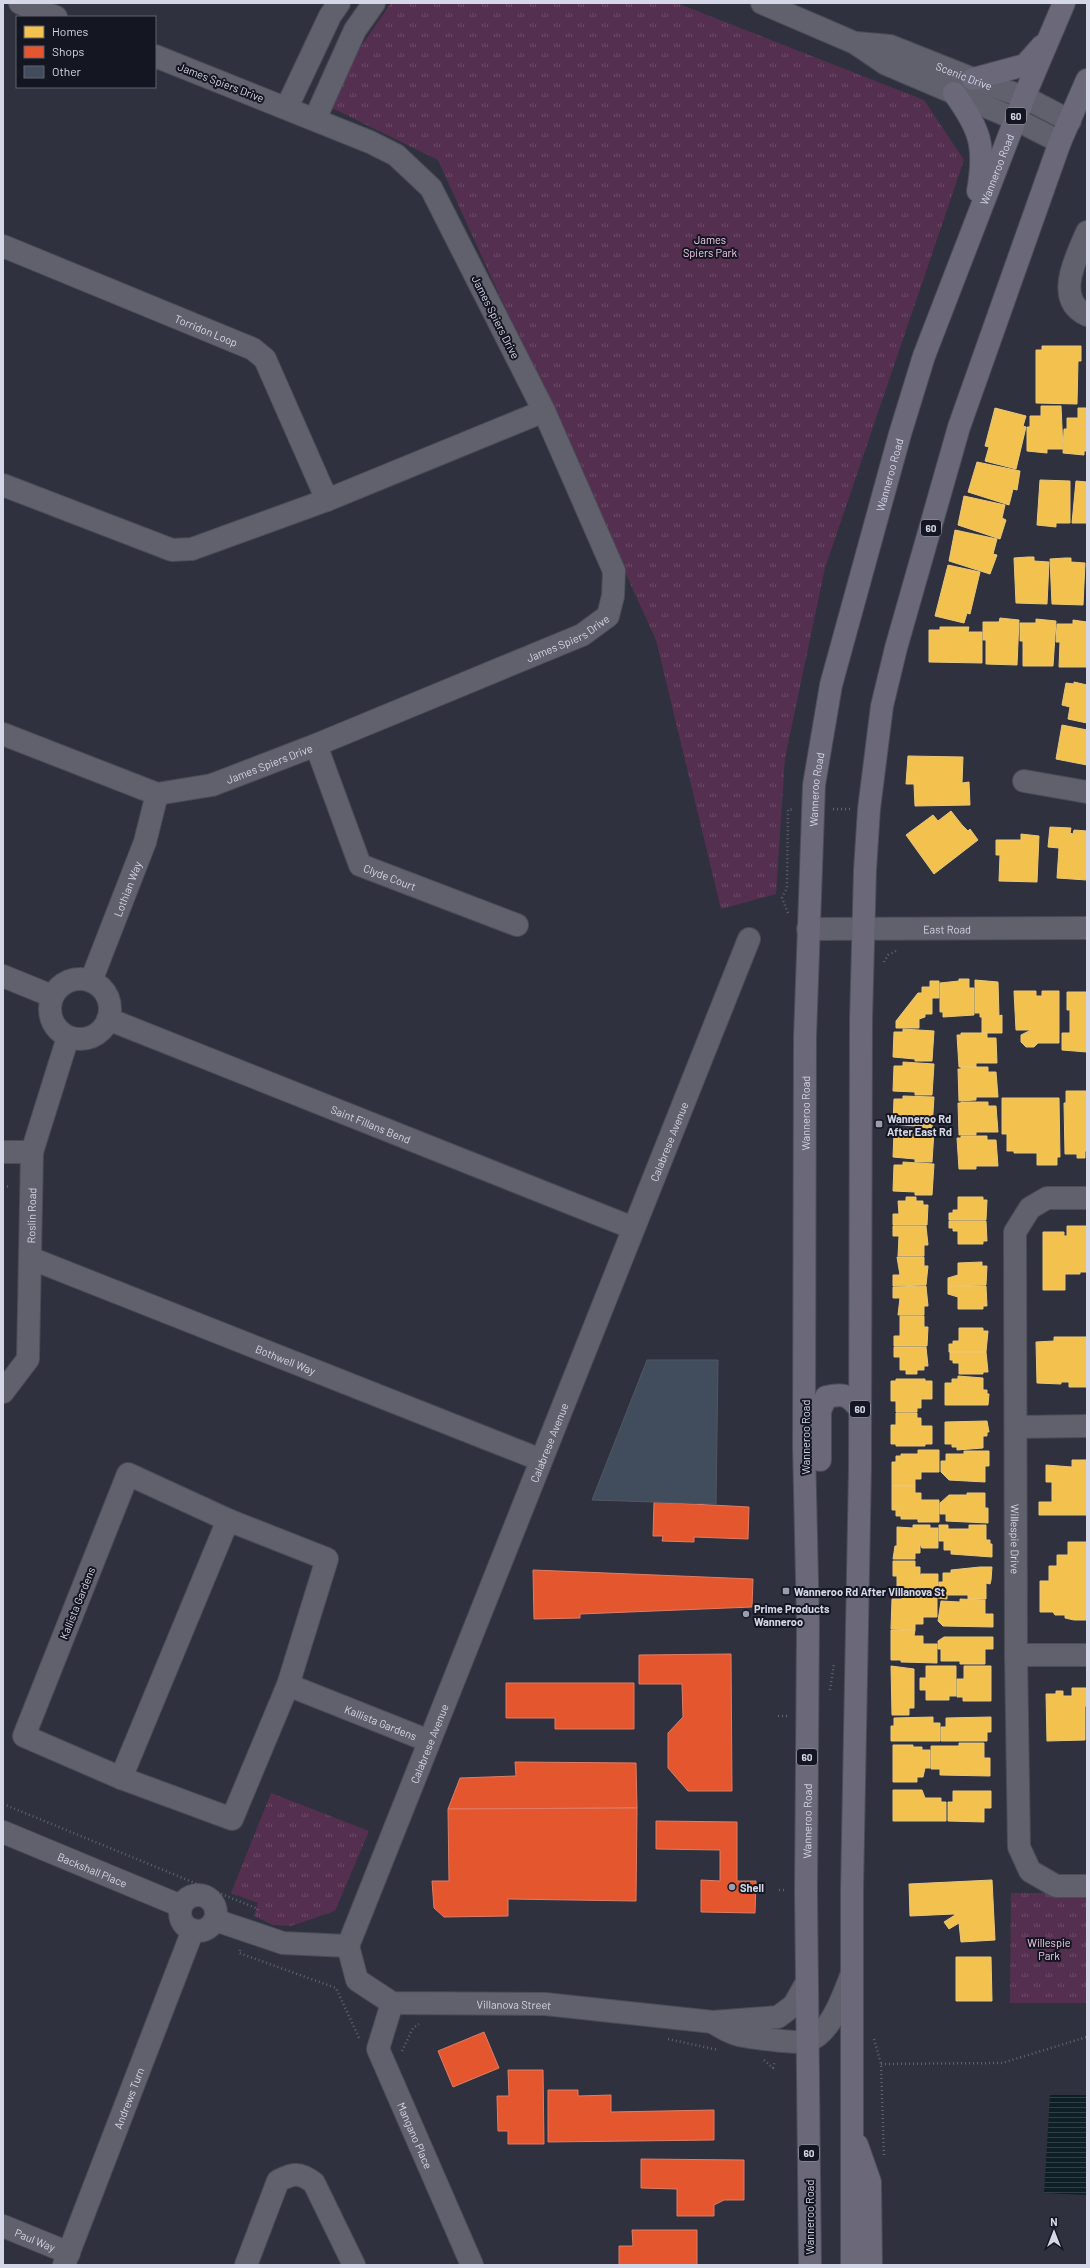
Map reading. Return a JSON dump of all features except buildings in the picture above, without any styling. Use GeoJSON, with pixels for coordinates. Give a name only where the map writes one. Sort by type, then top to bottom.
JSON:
{"type":"FeatureCollection","features":[{"type":"Feature","properties":{"kind":"highway","name":"Wanneroo Road"},"geometry":{"type":"LineString","coordinates":[[810,2265],[807,1982],[808,1624],[804,1447],[808,929],[814,785],[831,684],[860,576],[922,364],[1015,119],[1064,3]]}},
{"type":"Feature","properties":{"kind":"highway"},"geometry":{"type":"LineString","coordinates":[[973,79],[1025,65],[1051,36]]}},
{"type":"Feature","properties":{"kind":"highway","name":"60"},"geometry":{"type":"LineString","coordinates":[[852,2265],[851,1976],[860,1409],[863,928],[868,809],[882,706],[959,428],[1060,142],[1087,80]]}},
{"type":"Feature","properties":{"kind":"highway"},"geometry":{"type":"LineString","coordinates":[[954,93],[968,113],[977,131],[982,150],[982,166],[972,230]]}},
{"type":"Feature","properties":{"kind":"highway","name":"60"},"geometry":{"type":"LineString","coordinates":[[808,1624],[818,1571],[820,1411],[826,1397],[839,1394],[849,1397],[860,1409]]}},
{"type":"Feature","properties":{"kind":"highway"},"geometry":{"type":"LineString","coordinates":[[852,2128],[870,2182],[871,2265]]}},
{"type":"Feature","properties":{"kind":"street"},"geometry":{"type":"LineString","coordinates":[[20,3],[53,16]]}},
{"type":"Feature","properties":{"kind":"street"},"geometry":{"type":"LineString","coordinates":[[287,107],[330,16],[339,3]]}},
{"type":"Feature","properties":{"kind":"street"},"geometry":{"type":"LineString","coordinates":[[315,119],[355,30],[374,3]]}},
{"type":"Feature","properties":{"kind":"street","name":"Scenic Drive"},"geometry":{"type":"LineString","coordinates":[[762,3],[855,43],[886,64],[1015,119],[1060,142]]}},
{"type":"Feature","properties":{"kind":"street","name":"Scenic Drive"},"geometry":{"type":"LineString","coordinates":[[855,43],[890,46],[973,79],[1024,97],[1070,121]]}},
{"type":"Feature","properties":{"kind":"street","name":"James Spiers Drive"},"geometry":{"type":"LineString","coordinates":[[156,56],[287,107],[396,155],[431,188],[544,411],[614,572],[613,596],[608,616],[582,635],[316,745],[212,785],[156,794]]}},
{"type":"Feature","properties":{"kind":"street"},"geometry":{"type":"LineString","coordinates":[[1087,232],[1068,286],[1074,303],[1087,315]]}},
{"type":"Feature","properties":{"kind":"street","name":"Torridon Loop"},"geometry":{"type":"LineString","coordinates":[[3,246],[253,349],[265,359],[327,500]]}},
{"type":"Feature","properties":{"kind":"street"},"geometry":{"type":"LineString","coordinates":[[3,485],[172,550],[192,549],[327,500],[544,411]]}},
{"type":"Feature","properties":{"kind":"street"},"geometry":{"type":"LineString","coordinates":[[3,734],[156,794]]}},
{"type":"Feature","properties":{"kind":"street","name":"Clyde Court"},"geometry":{"type":"LineString","coordinates":[[316,745],[360,865],[517,925]]}},
{"type":"Feature","properties":{"kind":"street"},"geometry":{"type":"LineString","coordinates":[[1024,781],[1087,792]]}},
{"type":"Feature","properties":{"kind":"street","name":"Lothian Way"},"geometry":{"type":"LineString","coordinates":[[91,981],[146,842],[156,794]]}},
{"type":"Feature","properties":{"kind":"street","name":"East Road"},"geometry":{"type":"LineString","coordinates":[[808,929],[1087,928]]}},
{"type":"Feature","properties":{"kind":"street","name":"Calabrese Avenue"},"geometry":{"type":"LineString","coordinates":[[348,1946],[748,939]]}},
{"type":"Feature","properties":{"kind":"street"},"geometry":{"type":"LineString","coordinates":[[3,976],[52,996]]}},
{"type":"Feature","properties":{"kind":"street"},"geometry":{"type":"LineString","coordinates":[[77,979],[91,981],[100,986],[107,994],[110,1004],[108,1019],[103,1028],[95,1035],[85,1039],[68,1037],[59,1031],[49,1012],[52,996],[58,988],[67,981],[77,979]]}},
{"type":"Feature","properties":{"kind":"street","name":"Saint Fillans Bend"},"geometry":{"type":"LineString","coordinates":[[108,1019],[633,1228]]}},
{"type":"Feature","properties":{"kind":"street","name":"Roslin Road"},"geometry":{"type":"LineString","coordinates":[[3,1392],[28,1359],[32,1152],[68,1037]]}},
{"type":"Feature","properties":{"kind":"street"},"geometry":{"type":"LineString","coordinates":[[3,1152],[32,1152]]}},
{"type":"Feature","properties":{"kind":"street","name":"Willespie Drive"},"geometry":{"type":"LineString","coordinates":[[1087,1198],[1047,1198],[1030,1208],[1015,1232],[1016,1655],[1019,1847],[1030,1871],[1056,1886],[1087,1886]]}},
{"type":"Feature","properties":{"kind":"street","name":"Bothwell Way"},"geometry":{"type":"LineString","coordinates":[[30,1258],[541,1460]]}},
{"type":"Feature","properties":{"kind":"street"},"geometry":{"type":"LineString","coordinates":[[1016,1427],[1087,1426]]}},
{"type":"Feature","properties":{"kind":"street","name":"Kallista Gardens"},"geometry":{"type":"LineString","coordinates":[[128,1474],[228,1520],[327,1559],[288,1685],[232,1819],[121,1778],[24,1736],[128,1474]]}},
{"type":"Feature","properties":{"kind":"street"},"geometry":{"type":"LineString","coordinates":[[121,1778],[228,1520]]}},
{"type":"Feature","properties":{"kind":"street"},"geometry":{"type":"LineString","coordinates":[[1016,1655],[1087,1655]]}},
{"type":"Feature","properties":{"kind":"street","name":"Kallista Gardens"},"geometry":{"type":"LineString","coordinates":[[288,1685],[430,1741]]}},
{"type":"Feature","properties":{"kind":"street","name":"Backshall Place"},"geometry":{"type":"LineString","coordinates":[[3,1832],[181,1906]]}},
{"type":"Feature","properties":{"kind":"street"},"geometry":{"type":"LineString","coordinates":[[202,1895],[213,1902],[216,1907],[215,1920],[206,1929],[194,1930],[184,1924],[180,1912],[181,1906],[190,1897],[202,1895]]}},
{"type":"Feature","properties":{"kind":"street"},"geometry":{"type":"LineString","coordinates":[[215,1920],[283,1943],[348,1946],[357,1980],[392,2003]]}},
{"type":"Feature","properties":{"kind":"street","name":"Andrews Turn"},"geometry":{"type":"LineString","coordinates":[[66,2259],[194,1930]]}},
{"type":"Feature","properties":{"kind":"street"},"geometry":{"type":"LineString","coordinates":[[808,2042],[820,2033],[835,2015],[851,1976]]}},
{"type":"Feature","properties":{"kind":"street","name":"Villanova Street"},"geometry":{"type":"LineString","coordinates":[[392,2003],[545,2004],[713,2022],[778,2017],[794,2005],[807,1982]]}},
{"type":"Feature","properties":{"kind":"street","name":"Mangano Place"},"geometry":{"type":"LineString","coordinates":[[392,2003],[378,2049],[472,2265]]}},
{"type":"Feature","properties":{"kind":"street","name":"Villanova Street"},"geometry":{"type":"LineString","coordinates":[[713,2022],[730,2034],[778,2041],[808,2042]]}},
{"type":"Feature","properties":{"kind":"street"},"geometry":{"type":"LineString","coordinates":[[246,2265],[278,2181],[291,2175],[304,2175],[314,2183],[354,2265]]}},
{"type":"Feature","properties":{"kind":"street","name":"Paul Way"},"geometry":{"type":"LineString","coordinates":[[3,2226],[66,2259]]}},
{"type":"Feature","properties":{"kind":"path"},"geometry":{"type":"LineString","coordinates":[[788,810],[868,809]]}},
{"type":"Feature","properties":{"kind":"path"},"geometry":{"type":"LineString","coordinates":[[3,1804],[258,1909],[239,1953],[336,1988],[360,2042]]}},
{"type":"Feature","properties":{"kind":"path"},"geometry":{"type":"LineString","coordinates":[[404,2055],[402,2050],[413,2028],[423,2022]]}},
{"type":"Feature","properties":{"kind":"path"},"geometry":{"type":"LineString","coordinates":[[881,2064],[1002,2063],[1087,2037]]}},
{"type":"Feature","properties":{"kind":"path"},"geometry":{"type":"LineString","coordinates":[[663,2038],[726,2052]]}},
{"type":"Feature","properties":{"kind":"path"},"geometry":{"type":"LineString","coordinates":[[763,2059],[773,2068]]}},
{"type":"Feature","properties":{"kind":"green space","name":"James Spiers Park"},"geometry":{"type":"Polygon","coordinates":[[[391,3],[677,3],[924,100],[964,160],[825,568],[785,758],[776,894],[721,909],[656,640],[438,160],[322,103],[391,3]]]}},
{"type":"Feature","properties":{"kind":"green space"},"geometry":{"type":"Polygon","coordinates":[[[271,1793],[369,1831],[335,1911],[291,1926],[273,1925],[254,1916],[258,1903],[231,1893],[271,1793]]]}},
{"type":"Feature","properties":{"kind":"green space","name":"Willespie Park"},"geometry":{"type":"Polygon","coordinates":[[[1011,1893],[1087,1893],[1087,2003],[1010,2003],[1011,1893]]]}},
{"type":"Feature","properties":{"kind":"water"},"geometry":{"type":"Polygon","coordinates":[[[1050,2095],[1087,2095],[1087,2195],[1044,2193],[1050,2095]]]}},
{"type":"Feature","properties":{"kind":"place","name":"Wanneroo Rd After East Rd"},"geometry":{"type":"Point","coordinates":[879,1124]}},
{"type":"Feature","properties":{"kind":"place","name":"Wanneroo Rd After Villanova St"},"geometry":{"type":"Point","coordinates":[786,1591]}},
{"type":"Feature","properties":{"kind":"place","name":"Prime Products Wanneroo"},"geometry":{"type":"Point","coordinates":[746,1614]}},
{"type":"Feature","properties":{"kind":"place","name":"Shell"},"geometry":{"type":"Point","coordinates":[732,1887]}}]}
